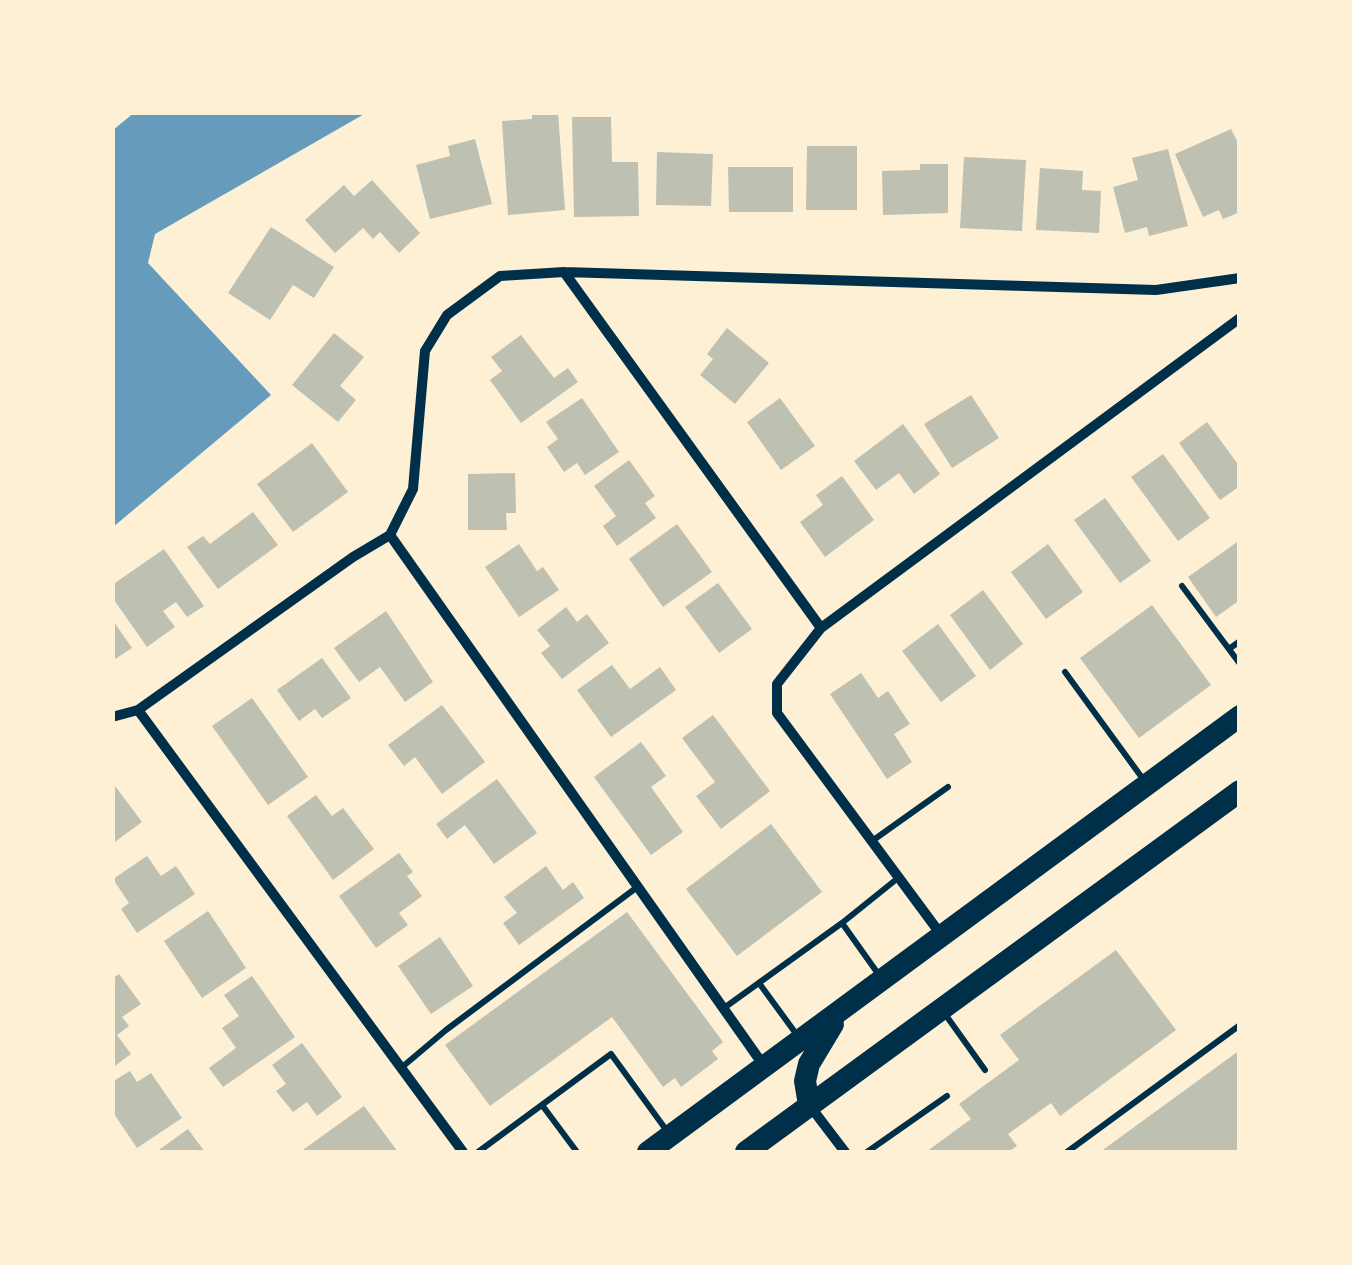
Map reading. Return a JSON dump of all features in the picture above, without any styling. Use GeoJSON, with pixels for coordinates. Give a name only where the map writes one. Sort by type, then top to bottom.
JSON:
{"type":"FeatureCollection","features":[{"type":"Feature","properties":{"kind":"main road"},"geometry":{"type":"LineString","coordinates":[[648,1152],[1240,716]]}},
{"type":"Feature","properties":{"kind":"main road"},"geometry":{"type":"LineString","coordinates":[[746,1152],[1240,791]]}},
{"type":"Feature","properties":{"kind":"main road"},"geometry":{"type":"LineString","coordinates":[[809,1105],[805,1081],[808,1064],[840,1012]]}},
{"type":"Feature","properties":{"kind":"street"},"geometry":{"type":"LineString","coordinates":[[112,717],[138,710],[352,557],[390,535],[413,489],[425,350],[447,315],[500,276],[564,272],[1156,290],[1240,278]]}},
{"type":"Feature","properties":{"kind":"street"},"geometry":{"type":"LineString","coordinates":[[564,272],[820,628]]}},
{"type":"Feature","properties":{"kind":"street"},"geometry":{"type":"LineString","coordinates":[[942,936],[777,714],[778,684],[820,628],[1240,318]]}},
{"type":"Feature","properties":{"kind":"street"},"geometry":{"type":"LineString","coordinates":[[390,535],[765,1067]]}},
{"type":"Feature","properties":{"kind":"street"},"geometry":{"type":"LineString","coordinates":[[138,710],[463,1152]]}},
{"type":"Feature","properties":{"kind":"street"},"geometry":{"type":"LineString","coordinates":[[809,1105],[845,1152]]}},
{"type":"Feature","properties":{"kind":"lane"},"geometry":{"type":"LineString","coordinates":[[1182,586],[1240,664]]}},
{"type":"Feature","properties":{"kind":"lane"},"geometry":{"type":"LineString","coordinates":[[1229,649],[1240,641]]}},
{"type":"Feature","properties":{"kind":"lane"},"geometry":{"type":"LineString","coordinates":[[1065,672],[1147,784]]}},
{"type":"Feature","properties":{"kind":"lane"},"geometry":{"type":"LineString","coordinates":[[872,841],[948,787]]}},
{"type":"Feature","properties":{"kind":"lane"},"geometry":{"type":"LineString","coordinates":[[723,1009],[899,877]]}},
{"type":"Feature","properties":{"kind":"lane"},"geometry":{"type":"LineString","coordinates":[[402,1068],[446,1030],[636,888]]}},
{"type":"Feature","properties":{"kind":"lane"},"geometry":{"type":"LineString","coordinates":[[842,923],[882,980]]}},
{"type":"Feature","properties":{"kind":"lane"},"geometry":{"type":"LineString","coordinates":[[759,983],[801,1040]]}},
{"type":"Feature","properties":{"kind":"lane"},"geometry":{"type":"LineString","coordinates":[[942,1009],[985,1070]]}},
{"type":"Feature","properties":{"kind":"lane"},"geometry":{"type":"LineString","coordinates":[[1067,1152],[1240,1025]]}},
{"type":"Feature","properties":{"kind":"lane"},"geometry":{"type":"LineString","coordinates":[[478,1152],[611,1054],[671,1136]]}},
{"type":"Feature","properties":{"kind":"lane"},"geometry":{"type":"LineString","coordinates":[[866,1152],[946,1096]]}},
{"type":"Feature","properties":{"kind":"lane"},"geometry":{"type":"LineString","coordinates":[[542,1105],[577,1152]]}},
{"type":"Feature","properties":{"kind":"water"},"geometry":{"type":"Polygon","coordinates":[[[135,112],[366,113],[155,234],[148,263],[271,395],[113,527],[113,130],[135,112]]]}},
{"type":"Feature","properties":{"kind":"building"},"geometry":{"type":"Polygon","coordinates":[[[532,112],[558,112],[565,210],[508,215],[502,121],[532,119],[532,112]]]}},
{"type":"Feature","properties":{"kind":"building"},"geometry":{"type":"Polygon","coordinates":[[[572,117],[611,117],[612,162],[638,162],[639,216],[574,217],[572,117]]]}},
{"type":"Feature","properties":{"kind":"building"},"geometry":{"type":"Polygon","coordinates":[[[1231,129],[1240,147],[1240,212],[1223,219],[1219,210],[1203,217],[1175,154],[1231,129]]]}},
{"type":"Feature","properties":{"kind":"building"},"geometry":{"type":"Polygon","coordinates":[[[475,139],[492,204],[430,219],[416,165],[450,156],[448,146],[475,139]]]}},
{"type":"Feature","properties":{"kind":"building"},"geometry":{"type":"Polygon","coordinates":[[[807,146],[857,146],[857,210],[806,210],[807,146]]]}},
{"type":"Feature","properties":{"kind":"building"},"geometry":{"type":"Polygon","coordinates":[[[1168,149],[1188,226],[1149,236],[1147,227],[1125,233],[1113,187],[1138,180],[1132,158],[1168,149]]]}},
{"type":"Feature","properties":{"kind":"building"},"geometry":{"type":"Polygon","coordinates":[[[657,152],[713,154],[711,206],[656,205],[657,152]]]}},
{"type":"Feature","properties":{"kind":"building"},"geometry":{"type":"Polygon","coordinates":[[[964,157],[1026,160],[1022,231],[960,228],[964,157]]]}},
{"type":"Feature","properties":{"kind":"building"},"geometry":{"type":"Polygon","coordinates":[[[920,164],[948,164],[948,213],[883,215],[882,171],[920,170],[920,164]]]}},
{"type":"Feature","properties":{"kind":"building"},"geometry":{"type":"Polygon","coordinates":[[[728,167],[793,167],[793,212],[729,212],[728,167]]]}},
{"type":"Feature","properties":{"kind":"building"},"geometry":{"type":"Polygon","coordinates":[[[1040,168],[1083,171],[1082,190],[1101,191],[1099,233],[1036,230],[1040,168]]]}},
{"type":"Feature","properties":{"kind":"building"},"geometry":{"type":"Polygon","coordinates":[[[372,180],[420,233],[399,253],[380,232],[373,239],[363,228],[335,253],[305,220],[344,185],[354,196],[372,180]]]}},
{"type":"Feature","properties":{"kind":"building"},"geometry":{"type":"Polygon","coordinates":[[[271,227],[334,267],[314,298],[293,285],[270,320],[228,293],[271,227]]]}},
{"type":"Feature","properties":{"kind":"building"},"geometry":{"type":"Polygon","coordinates":[[[727,328],[769,363],[735,404],[700,375],[713,359],[707,354],[727,328]]]}},
{"type":"Feature","properties":{"kind":"building"},"geometry":{"type":"Polygon","coordinates":[[[334,333],[364,357],[340,386],[356,400],[338,422],[292,385],[334,333]]]}},
{"type":"Feature","properties":{"kind":"building"},"geometry":{"type":"Polygon","coordinates":[[[521,335],[554,378],[568,368],[578,382],[521,423],[490,380],[502,371],[491,357],[521,335]]]}},
{"type":"Feature","properties":{"kind":"building"},"geometry":{"type":"Polygon","coordinates":[[[971,395],[999,438],[952,468],[924,424],[971,395]]]}},
{"type":"Feature","properties":{"kind":"building"},"geometry":{"type":"Polygon","coordinates":[[[582,398],[619,452],[585,475],[577,463],[564,472],[547,447],[558,439],[546,422],[582,398]]]}},
{"type":"Feature","properties":{"kind":"building"},"geometry":{"type":"Polygon","coordinates":[[[780,398],[815,446],[781,470],[747,422],[780,398]]]}},
{"type":"Feature","properties":{"kind":"building"},"geometry":{"type":"Polygon","coordinates":[[[1207,422],[1240,467],[1240,486],[1220,500],[1179,443],[1207,422]]]}},
{"type":"Feature","properties":{"kind":"building"},"geometry":{"type":"Polygon","coordinates":[[[903,424],[940,474],[914,494],[899,473],[876,490],[854,461],[903,424]]]}},
{"type":"Feature","properties":{"kind":"building"},"geometry":{"type":"Polygon","coordinates":[[[312,443],[348,492],[293,532],[257,484],[312,443]]]}},
{"type":"Feature","properties":{"kind":"building"},"geometry":{"type":"Polygon","coordinates":[[[1163,454],[1210,518],[1178,541],[1131,477],[1163,454]]]}},
{"type":"Feature","properties":{"kind":"building"},"geometry":{"type":"Polygon","coordinates":[[[629,460],[655,496],[645,503],[656,518],[617,546],[603,526],[616,516],[594,486],[629,460]]]}},
{"type":"Feature","properties":{"kind":"building"},"geometry":{"type":"Polygon","coordinates":[[[515,473],[516,513],[506,513],[507,530],[468,530],[468,474],[515,473]]]}},
{"type":"Feature","properties":{"kind":"building"},"geometry":{"type":"Polygon","coordinates":[[[842,476],[874,520],[825,557],[800,522],[823,505],[816,495],[842,476]]]}},
{"type":"Feature","properties":{"kind":"building"},"geometry":{"type":"Polygon","coordinates":[[[1105,498],[1151,561],[1120,583],[1074,520],[1105,498]]]}},
{"type":"Feature","properties":{"kind":"building"},"geometry":{"type":"Polygon","coordinates":[[[253,512],[278,545],[218,589],[187,547],[203,536],[210,544],[253,512]]]}},
{"type":"Feature","properties":{"kind":"building"},"geometry":{"type":"Polygon","coordinates":[[[677,524],[712,572],[663,607],[629,559],[677,524]]]}},
{"type":"Feature","properties":{"kind":"building"},"geometry":{"type":"Polygon","coordinates":[[[1240,540],[1240,600],[1216,617],[1188,577],[1240,540]]]}},
{"type":"Feature","properties":{"kind":"building"},"geometry":{"type":"Polygon","coordinates":[[[519,544],[537,571],[543,567],[559,590],[519,617],[485,567],[519,544]]]}},
{"type":"Feature","properties":{"kind":"building"},"geometry":{"type":"Polygon","coordinates":[[[1048,544],[1083,592],[1046,619],[1011,572],[1048,544]]]}},
{"type":"Feature","properties":{"kind":"building"},"geometry":{"type":"Polygon","coordinates":[[[164,549],[204,606],[187,617],[176,602],[163,611],[175,627],[147,647],[112,597],[112,585],[164,549]]]}},
{"type":"Feature","properties":{"kind":"building"},"geometry":{"type":"Polygon","coordinates":[[[718,583],[752,629],[719,653],[685,607],[718,583]]]}},
{"type":"Feature","properties":{"kind":"building"},"geometry":{"type":"Polygon","coordinates":[[[983,590],[1023,644],[990,670],[950,615],[983,590]]]}},
{"type":"Feature","properties":{"kind":"building"},"geometry":{"type":"Polygon","coordinates":[[[1152,605],[1211,685],[1139,738],[1080,658],[1152,605]]]}},
{"type":"Feature","properties":{"kind":"building"},"geometry":{"type":"Polygon","coordinates":[[[566,607],[577,622],[587,614],[609,643],[562,679],[541,653],[550,646],[537,630],[566,607]]]}},
{"type":"Feature","properties":{"kind":"building"},"geometry":{"type":"Polygon","coordinates":[[[386,611],[433,682],[405,702],[380,667],[359,682],[334,648],[386,611]]]}},
{"type":"Feature","properties":{"kind":"building"},"geometry":{"type":"Polygon","coordinates":[[[112,619],[132,648],[112,661],[112,619]]]}},
{"type":"Feature","properties":{"kind":"building"},"geometry":{"type":"Polygon","coordinates":[[[938,624],[976,676],[941,702],[902,651],[938,624]]]}},
{"type":"Feature","properties":{"kind":"building"},"geometry":{"type":"Polygon","coordinates":[[[322,658],[351,698],[322,718],[315,709],[299,721],[277,690],[322,658]]]}},
{"type":"Feature","properties":{"kind":"building"},"geometry":{"type":"Polygon","coordinates":[[[612,665],[630,689],[660,667],[676,690],[611,737],[577,690],[612,665]]]}},
{"type":"Feature","properties":{"kind":"building"},"geometry":{"type":"Polygon","coordinates":[[[861,673],[878,698],[888,691],[910,724],[894,734],[912,762],[887,779],[830,694],[861,673]]]}},
{"type":"Feature","properties":{"kind":"building"},"geometry":{"type":"Polygon","coordinates":[[[252,698],[308,777],[268,805],[212,726],[252,698]]]}},
{"type":"Feature","properties":{"kind":"building"},"geometry":{"type":"Polygon","coordinates":[[[442,705],[485,762],[442,794],[415,757],[404,766],[388,745],[442,705]]]}},
{"type":"Feature","properties":{"kind":"building"},"geometry":{"type":"Polygon","coordinates":[[[713,715],[770,791],[721,829],[696,796],[715,782],[682,738],[713,715]]]}},
{"type":"Feature","properties":{"kind":"building"},"geometry":{"type":"Polygon","coordinates":[[[641,742],[666,776],[651,787],[683,832],[651,855],[594,777],[641,742]]]}},
{"type":"Feature","properties":{"kind":"building"},"geometry":{"type":"Polygon","coordinates":[[[497,779],[537,833],[494,864],[465,825],[447,839],[436,824],[497,779]]]}},
{"type":"Feature","properties":{"kind":"building"},"geometry":{"type":"Polygon","coordinates":[[[112,782],[142,822],[112,844],[112,782]]]}},
{"type":"Feature","properties":{"kind":"building"},"geometry":{"type":"Polygon","coordinates":[[[316,795],[332,816],[343,808],[374,849],[333,880],[287,816],[316,795]]]}},
{"type":"Feature","properties":{"kind":"building"},"geometry":{"type":"Polygon","coordinates":[[[771,824],[822,892],[737,956],[686,889],[771,824]]]}},
{"type":"Feature","properties":{"kind":"building"},"geometry":{"type":"Polygon","coordinates":[[[399,853],[413,872],[407,876],[422,896],[399,913],[408,925],[376,948],[339,896],[399,853]]]}},
{"type":"Feature","properties":{"kind":"building"},"geometry":{"type":"Polygon","coordinates":[[[147,856],[161,876],[176,866],[195,894],[137,933],[121,909],[129,903],[113,879],[147,856]]]}},
{"type":"Feature","properties":{"kind":"building"},"geometry":{"type":"Polygon","coordinates":[[[546,866],[563,890],[573,882],[584,898],[519,945],[503,923],[517,913],[504,897],[546,866]]]}},
{"type":"Feature","properties":{"kind":"building"},"geometry":{"type":"Polygon","coordinates":[[[208,911],[246,968],[202,998],[164,941],[208,911]]]}},
{"type":"Feature","properties":{"kind":"building"},"geometry":{"type":"Polygon","coordinates":[[[627,912],[723,1042],[712,1051],[718,1059],[681,1087],[675,1078],[663,1087],[612,1017],[490,1106],[445,1045],[627,912]]]}},
{"type":"Feature","properties":{"kind":"building"},"geometry":{"type":"Polygon","coordinates":[[[440,937],[473,986],[431,1014],[398,966],[440,937]]]}},
{"type":"Feature","properties":{"kind":"building"},"geometry":{"type":"Polygon","coordinates":[[[1116,950],[1176,1030],[1060,1116],[1051,1103],[1008,1134],[1017,1146],[1008,1152],[926,1152],[971,1119],[959,1104],[1019,1060],[1000,1035],[1116,950]]]}},
{"type":"Feature","properties":{"kind":"building"},"geometry":{"type":"Polygon","coordinates":[[[119,974],[141,1004],[122,1017],[129,1026],[117,1035],[131,1054],[112,1068],[112,979],[119,974]]]}},
{"type":"Feature","properties":{"kind":"building"},"geometry":{"type":"Polygon","coordinates":[[[252,976],[295,1037],[223,1087],[209,1068],[236,1048],[222,1028],[239,1016],[224,995],[252,976]]]}},
{"type":"Feature","properties":{"kind":"building"},"geometry":{"type":"Polygon","coordinates":[[[302,1043],[342,1097],[317,1116],[307,1102],[293,1112],[276,1091],[286,1084],[272,1065],[302,1043]]]}},
{"type":"Feature","properties":{"kind":"building"},"geometry":{"type":"Polygon","coordinates":[[[1240,1050],[1240,1152],[1100,1152],[1240,1050]]]}},
{"type":"Feature","properties":{"kind":"building"},"geometry":{"type":"Polygon","coordinates":[[[130,1071],[137,1082],[151,1073],[182,1118],[137,1148],[112,1111],[112,1082],[130,1071]]]}},
{"type":"Feature","properties":{"kind":"building"},"geometry":{"type":"Polygon","coordinates":[[[364,1106],[398,1152],[300,1152],[364,1106]]]}},
{"type":"Feature","properties":{"kind":"building"},"geometry":{"type":"Polygon","coordinates":[[[188,1129],[205,1152],[156,1152],[188,1129]]]}}]}
